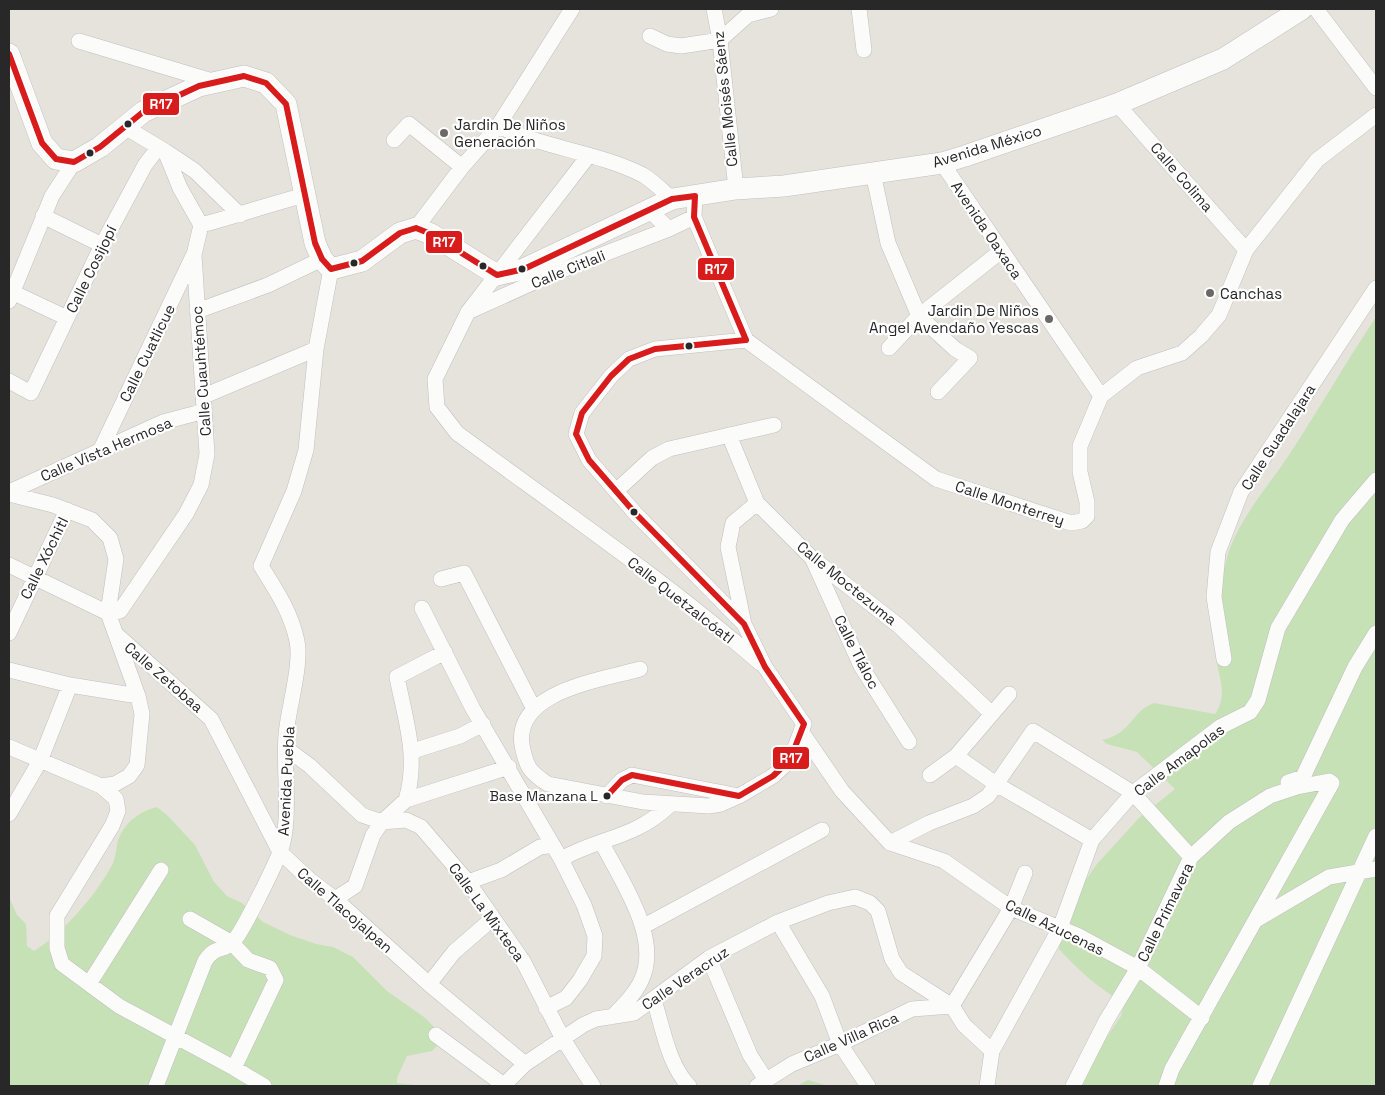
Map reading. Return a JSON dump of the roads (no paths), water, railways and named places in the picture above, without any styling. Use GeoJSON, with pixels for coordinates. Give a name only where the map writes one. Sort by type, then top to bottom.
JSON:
{"type":"FeatureCollection","features":[{"type":"Feature","properties":{"kind":"street","name":"Calle Moisés Sáenz"},"geometry":{"type":"LineString","coordinates":[[714,9],[720,40],[736,189]]}},
{"type":"Feature","properties":{"kind":"street"},"geometry":{"type":"LineString","coordinates":[[650,36],[667,44],[681,46],[720,40],[748,16],[770,9]]}},
{"type":"Feature","properties":{"kind":"street"},"geometry":{"type":"LineString","coordinates":[[859,9],[864,50]]}},
{"type":"Feature","properties":{"kind":"street","name":"Avenida México"},"geometry":{"type":"LineString","coordinates":[[650,211],[672,199],[736,189],[784,186],[942,163],[1117,104],[1223,59],[1302,9]]}},
{"type":"Feature","properties":{"kind":"street"},"geometry":{"type":"LineString","coordinates":[[1316,9],[1376,88]]}},
{"type":"Feature","properties":{"kind":"street"},"geometry":{"type":"LineString","coordinates":[[416,228],[462,166],[498,126],[569,10]]}},
{"type":"Feature","properties":{"kind":"street"},"geometry":{"type":"LineString","coordinates":[[79,41],[212,81]]}},
{"type":"Feature","properties":{"kind":"street"},"geometry":{"type":"LineString","coordinates":[[9,54],[42,144],[56,159],[74,162]]}},
{"type":"Feature","properties":{"kind":"street"},"geometry":{"type":"LineString","coordinates":[[67,318],[10,297],[52,196],[74,162],[100,146],[143,112],[212,81],[244,76],[266,83],[286,104],[315,243],[327,264],[316,349]]}},
{"type":"Feature","properties":{"kind":"street","name":"Calle Colima"},"geometry":{"type":"LineString","coordinates":[[1117,104],[1246,250]]}},
{"type":"Feature","properties":{"kind":"street","name":"Calle Monterrey"},"geometry":{"type":"LineString","coordinates":[[746,340],[936,479],[1071,523],[1082,521],[1087,516],[1087,502],[1080,472],[1080,446],[1101,396],[1137,368],[1182,353],[1201,336],[1219,314],[1246,250],[1316,160],[1376,115]]}},
{"type":"Feature","properties":{"kind":"street"},"geometry":{"type":"LineString","coordinates":[[394,140],[409,124],[462,166]]}},
{"type":"Feature","properties":{"kind":"street"},"geometry":{"type":"LineString","coordinates":[[498,126],[513,133],[589,155],[644,176],[672,199]]}},
{"type":"Feature","properties":{"kind":"street"},"geometry":{"type":"LineString","coordinates":[[125,127],[195,171],[240,215]]}},
{"type":"Feature","properties":{"kind":"street"},"geometry":{"type":"LineString","coordinates":[[161,150],[201,225],[240,215],[266,204],[305,196]]}},
{"type":"Feature","properties":{"kind":"street","name":"Calle Cosijopí"},"geometry":{"type":"LineString","coordinates":[[9,382],[31,393],[102,245],[145,165],[161,150]]}},
{"type":"Feature","properties":{"kind":"street"},"geometry":{"type":"LineString","coordinates":[[468,312],[589,155]]}},
{"type":"Feature","properties":{"kind":"street","name":"Avenida Oaxaca"},"geometry":{"type":"LineString","coordinates":[[942,163],[1101,396]]}},
{"type":"Feature","properties":{"kind":"street"},"geometry":{"type":"LineString","coordinates":[[873,173],[888,243],[919,316],[955,349],[970,358],[938,392]]}},
{"type":"Feature","properties":{"kind":"street"},"geometry":{"type":"LineString","coordinates":[[695,196],[694,217],[746,340]]}},
{"type":"Feature","properties":{"kind":"street"},"geometry":{"type":"LineString","coordinates":[[197,312],[327,264],[362,261],[400,232],[416,228],[431,234],[497,275],[524,269],[650,211],[668,229],[694,217]]}},
{"type":"Feature","properties":{"kind":"street"},"geometry":{"type":"LineString","coordinates":[[43,216],[102,245]]}},
{"type":"Feature","properties":{"kind":"street","name":"Calle Cuauhtémoc"},"geometry":{"type":"LineString","coordinates":[[108,613],[120,611],[168,543],[201,485],[207,454],[194,255],[201,225]]}},
{"type":"Feature","properties":{"kind":"street","name":"Calle Citlali"},"geometry":{"type":"LineString","coordinates":[[468,312],[552,274],[668,229]]}},
{"type":"Feature","properties":{"kind":"street"},"geometry":{"type":"LineString","coordinates":[[889,348],[919,316],[1001,251]]}},
{"type":"Feature","properties":{"kind":"street","name":"Calle Cuatlicue"},"geometry":{"type":"LineString","coordinates":[[100,451],[194,255]]}},
{"type":"Feature","properties":{"kind":"street","name":"Calle Guadalajara"},"geometry":{"type":"LineString","coordinates":[[1224,659],[1214,598],[1218,552],[1241,492],[1376,288]]}},
{"type":"Feature","properties":{"kind":"street","name":"Calle Quetzalcóatl"},"geometry":{"type":"LineString","coordinates":[[468,312],[435,379],[437,407],[457,434],[654,578],[724,632],[765,667]]}},
{"type":"Feature","properties":{"kind":"street","name":"Calle Quetzalcóatl"},"geometry":{"type":"LineString","coordinates":[[746,340],[655,349],[629,358],[611,376],[582,413],[576,434],[589,460],[616,491],[744,624],[765,667]]}},
{"type":"Feature","properties":{"kind":"street","name":"Calle Vista Hermosa"},"geometry":{"type":"LineString","coordinates":[[9,493],[204,404],[316,349]]}},
{"type":"Feature","properties":{"kind":"street","name":"Avenida Puebla"},"geometry":{"type":"LineString","coordinates":[[232,943],[280,852],[285,835],[286,736],[294,681],[297,642],[286,605],[261,566],[294,491],[306,450],[316,349]]}},
{"type":"Feature","properties":{"kind":"street"},"geometry":{"type":"LineString","coordinates":[[616,491],[652,458],[668,449],[774,425]]}},
{"type":"Feature","properties":{"kind":"street","name":"Calle Moctezuma"},"geometry":{"type":"LineString","coordinates":[[729,436],[757,503],[812,558],[881,610],[991,713]]}},
{"type":"Feature","properties":{"kind":"street","name":"Calle Amapolas"},"geometry":{"type":"LineString","coordinates":[[992,1051],[1060,928],[1092,840],[1133,793],[1220,727],[1250,712],[1258,700],[1278,628],[1342,520],[1376,480]]}},
{"type":"Feature","properties":{"kind":"street"},"geometry":{"type":"LineString","coordinates":[[9,493],[67,510],[92,520],[110,538],[116,559],[108,613],[138,696],[142,714],[137,765],[129,776],[116,784],[101,786]]}},
{"type":"Feature","properties":{"kind":"street"},"geometry":{"type":"LineString","coordinates":[[744,624],[728,547],[733,523],[757,503]]}},
{"type":"Feature","properties":{"kind":"street","name":"Calle Xóchitl"},"geometry":{"type":"LineString","coordinates":[[9,633],[67,510]]}},
{"type":"Feature","properties":{"kind":"street","name":"Calle Tláloc"},"geometry":{"type":"LineString","coordinates":[[812,558],[861,666],[909,742]]}},
{"type":"Feature","properties":{"kind":"street"},"geometry":{"type":"LineString","coordinates":[[9,565],[108,613]]}},
{"type":"Feature","properties":{"kind":"street"},"geometry":{"type":"LineString","coordinates":[[441,579],[464,574],[533,707]]}},
{"type":"Feature","properties":{"kind":"street"},"geometry":{"type":"LineString","coordinates":[[422,608],[473,709],[561,859],[584,905],[595,936],[594,956],[580,980],[566,998],[546,1008]]}},
{"type":"Feature","properties":{"kind":"street"},"geometry":{"type":"LineString","coordinates":[[1270,796],[1282,784],[1303,777],[1355,667],[1376,634]]}},
{"type":"Feature","properties":{"kind":"street","name":"Calle Zetobaa"},"geometry":{"type":"LineString","coordinates":[[117,635],[212,719]]}},
{"type":"Feature","properties":{"kind":"street"},"geometry":{"type":"LineString","coordinates":[[406,800],[410,786],[412,751],[397,677],[445,652]]}},
{"type":"Feature","properties":{"kind":"street"},"geometry":{"type":"LineString","coordinates":[[640,668],[560,692],[533,707],[524,723],[522,740],[526,764],[535,776],[548,784],[608,796],[670,805],[709,806],[739,796],[773,776],[790,760],[804,724],[765,667]]}},
{"type":"Feature","properties":{"kind":"street"},"geometry":{"type":"LineString","coordinates":[[9,670],[70,685],[138,696]]}},
{"type":"Feature","properties":{"kind":"street"},"geometry":{"type":"LineString","coordinates":[[9,814],[40,761],[70,685]]}},
{"type":"Feature","properties":{"kind":"street"},"geometry":{"type":"LineString","coordinates":[[930,775],[956,756],[1009,694]]}},
{"type":"Feature","properties":{"kind":"street","name":"Calle Tlacojalpan"},"geometry":{"type":"LineString","coordinates":[[212,719],[280,852],[429,984],[525,1064]]}},
{"type":"Feature","properties":{"kind":"street"},"geometry":{"type":"LineString","coordinates":[[412,751],[460,736],[483,724]]}},
{"type":"Feature","properties":{"kind":"street"},"geometry":{"type":"LineString","coordinates":[[801,731],[842,790],[890,843],[929,823],[973,806],[988,796],[1033,731],[1133,793],[1191,857]]}},
{"type":"Feature","properties":{"kind":"street"},"geometry":{"type":"LineString","coordinates":[[9,747],[101,786],[116,799],[118,811],[112,826],[57,916],[57,948],[62,964],[118,1006],[264,1086]]}},
{"type":"Feature","properties":{"kind":"street","name":"Calle La Mixteca"},"geometry":{"type":"LineString","coordinates":[[287,749],[310,766],[362,815],[382,822],[406,820],[421,827],[468,882],[523,961],[563,1039],[592,1086]]}},
{"type":"Feature","properties":{"kind":"street"},"geometry":{"type":"LineString","coordinates":[[956,756],[996,784],[1092,840]]}},
{"type":"Feature","properties":{"kind":"street"},"geometry":{"type":"LineString","coordinates":[[335,899],[355,886],[373,835],[382,822],[406,800],[508,767]]}},
{"type":"Feature","properties":{"kind":"street"},"geometry":{"type":"LineString","coordinates":[[608,796],[622,780],[632,775],[739,796]]}},
{"type":"Feature","properties":{"kind":"street","name":"Calle Primavera"},"geometry":{"type":"LineString","coordinates":[[1073,1086],[1106,1021],[1138,968],[1191,857],[1229,822],[1270,796],[1323,780],[1332,783],[1256,920]]}},
{"type":"Feature","properties":{"kind":"street"},"geometry":{"type":"LineString","coordinates":[[521,790],[548,784]]}},
{"type":"Feature","properties":{"kind":"street"},"geometry":{"type":"LineString","coordinates":[[561,859],[580,848],[625,835],[649,822],[670,805]]}},
{"type":"Feature","properties":{"kind":"street"},"geometry":{"type":"LineString","coordinates":[[644,926],[822,830]]}},
{"type":"Feature","properties":{"kind":"street"},"geometry":{"type":"LineString","coordinates":[[1260,1086],[1369,870],[1376,836]]}},
{"type":"Feature","properties":{"kind":"street"},"geometry":{"type":"LineString","coordinates":[[602,843],[644,926],[646,960],[642,981],[631,997],[612,1017]]}},
{"type":"Feature","properties":{"kind":"street","name":"Calle Azucenas"},"geometry":{"type":"LineString","coordinates":[[890,843],[944,861],[1011,908],[1060,928],[1138,968],[1202,1018]]}},
{"type":"Feature","properties":{"kind":"street"},"geometry":{"type":"LineString","coordinates":[[468,882],[501,870],[540,848],[553,845]]}},
{"type":"Feature","properties":{"kind":"street"},"geometry":{"type":"LineString","coordinates":[[89,984],[161,870]]}},
{"type":"Feature","properties":{"kind":"street"},"geometry":{"type":"LineString","coordinates":[[1166,1086],[1172,1069],[1256,920],[1329,877],[1369,870]]}},
{"type":"Feature","properties":{"kind":"street"},"geometry":{"type":"LineString","coordinates":[[987,1086],[992,1051],[964,1025],[952,1006],[1011,908],[1024,873]]}},
{"type":"Feature","properties":{"kind":"street","name":"Calle Veracruz"},"geometry":{"type":"LineString","coordinates":[[504,1086],[525,1064],[563,1039],[596,1019],[634,1013],[709,958],[778,922],[828,903],[855,897],[870,902],[878,911],[892,959],[901,973],[952,1006]]}},
{"type":"Feature","properties":{"kind":"street"},"geometry":{"type":"LineString","coordinates":[[190,919],[232,943],[248,960],[270,968],[276,980],[234,1068]]}},
{"type":"Feature","properties":{"kind":"street"},"geometry":{"type":"LineString","coordinates":[[429,984],[454,952],[492,919]]}},
{"type":"Feature","properties":{"kind":"street"},"geometry":{"type":"LineString","coordinates":[[778,922],[822,996],[840,1044],[868,1086]]}},
{"type":"Feature","properties":{"kind":"street"},"geometry":{"type":"LineString","coordinates":[[156,1086],[205,961],[212,950],[232,943]]}},
{"type":"Feature","properties":{"kind":"street"},"geometry":{"type":"LineString","coordinates":[[709,958],[750,1055],[760,1085]]}},
{"type":"Feature","properties":{"kind":"street"},"geometry":{"type":"LineString","coordinates":[[654,1000],[670,1054],[682,1079],[689,1086]]}},
{"type":"Feature","properties":{"kind":"street","name":"Calle Villa Rica"},"geometry":{"type":"LineString","coordinates":[[760,1085],[792,1064],[840,1044],[912,1009],[952,1006]]}},
{"type":"Feature","properties":{"kind":"street"},"geometry":{"type":"LineString","coordinates":[[436,1035],[504,1086]]}},
{"type":"Feature","properties":{"kind":"place","name":"Jardin De Niños Generación"},"geometry":{"type":"Point","coordinates":[444,133]}},
{"type":"Feature","properties":{"kind":"place","name":"Canchas"},"geometry":{"type":"Point","coordinates":[1210,293]}},
{"type":"Feature","properties":{"kind":"place","name":"Jardin De Niños Angel Avendaño Yescas"},"geometry":{"type":"Point","coordinates":[1049,319]}},
{"type":"Feature","properties":{"kind":"place","name":"Base Manzana L"},"geometry":{"type":"Point","coordinates":[607,796]}}]}
